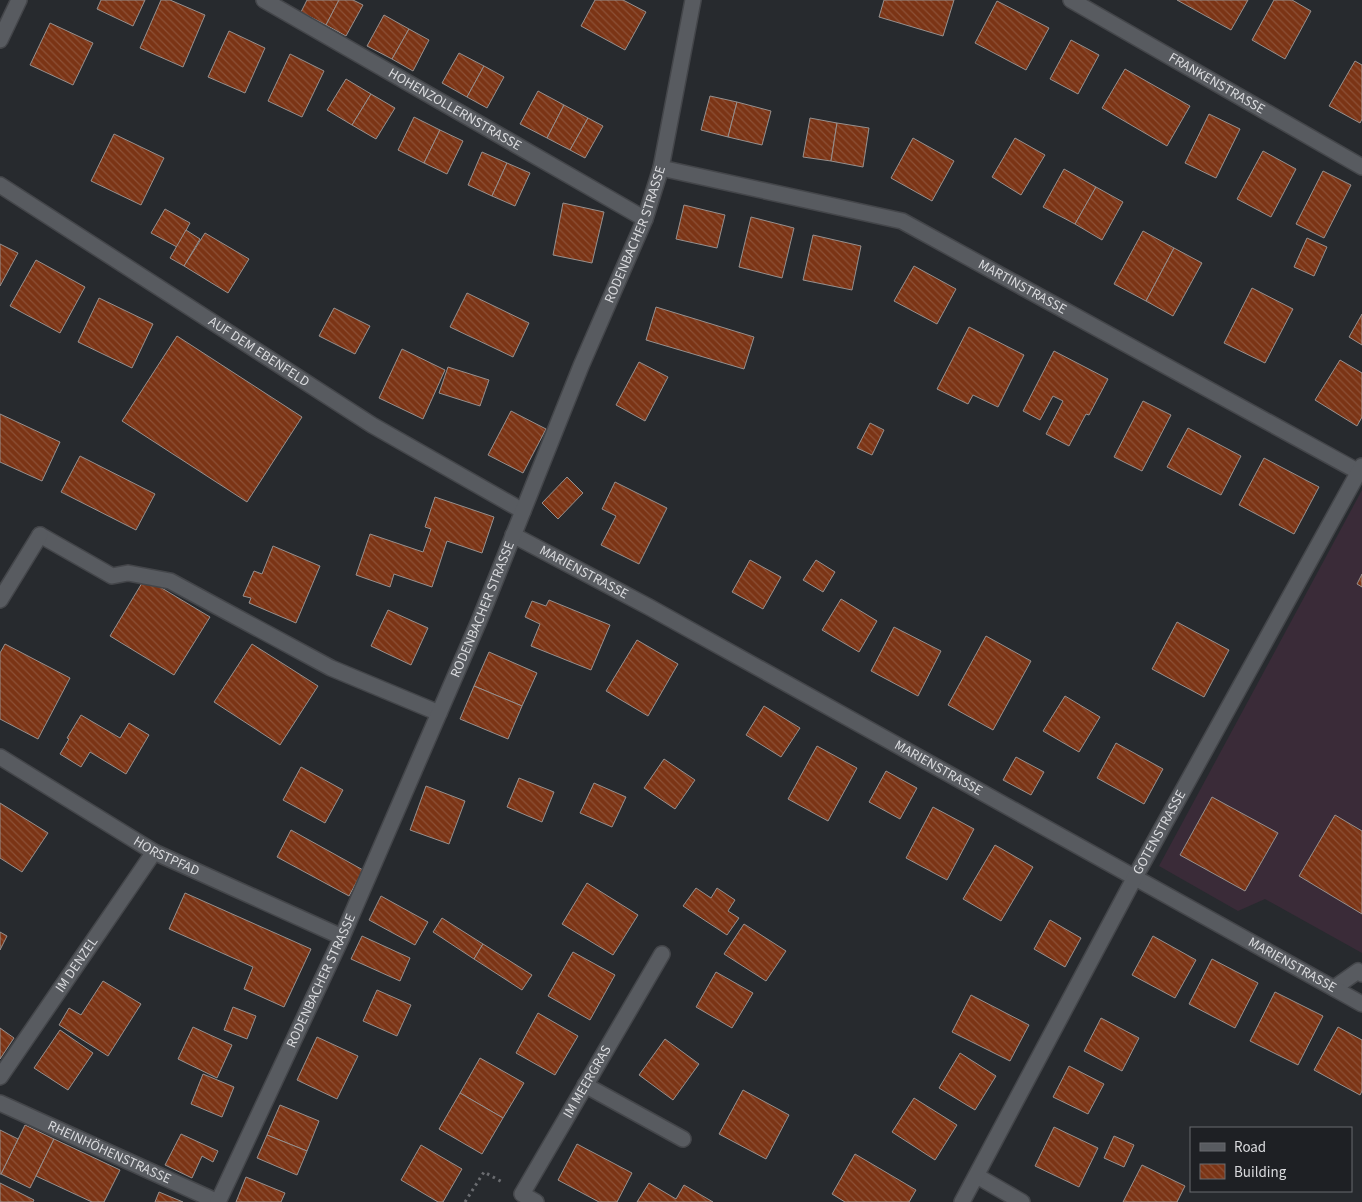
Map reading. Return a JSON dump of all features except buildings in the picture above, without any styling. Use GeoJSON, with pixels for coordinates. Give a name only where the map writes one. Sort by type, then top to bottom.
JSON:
{"type":"FeatureCollection","features":[{"type":"Feature","properties":{"kind":"street"},"geometry":{"type":"LineString","coordinates":[[0,40],[19,0]]}},
{"type":"Feature","properties":{"kind":"street","name":"HOHENZOLLERNSTRASSE"},"geometry":{"type":"LineString","coordinates":[[264,0],[645,219]]}},
{"type":"Feature","properties":{"kind":"street","name":"RODENBACHER STRASSE"},"geometry":{"type":"LineString","coordinates":[[218,1202],[342,937],[479,621],[581,366],[645,219],[662,168],[693,0]]}},
{"type":"Feature","properties":{"kind":"street","name":"FRANKENSTRASSE"},"geometry":{"type":"LineString","coordinates":[[1071,0],[1362,167]]}},
{"type":"Feature","properties":{"kind":"street","name":"MARTINSTRASSE"},"geometry":{"type":"LineString","coordinates":[[662,168],[902,221],[1360,469]]}},
{"type":"Feature","properties":{"kind":"street","name":"AUF DEM EBENFELD"},"geometry":{"type":"LineString","coordinates":[[0,185],[372,425],[523,511]]}},
{"type":"Feature","properties":{"kind":"street","name":"GOTENSTRASSE"},"geometry":{"type":"LineString","coordinates":[[962,1202],[1135,877],[1360,469]]}},
{"type":"Feature","properties":{"kind":"street"},"geometry":{"type":"LineString","coordinates":[[0,600],[40,535],[112,576],[128,573],[170,581],[331,668],[439,713]]}},
{"type":"Feature","properties":{"kind":"street","name":"MARIENSTRASSE"},"geometry":{"type":"LineString","coordinates":[[513,535],[649,607],[1362,1004]]}},
{"type":"Feature","properties":{"kind":"street","name":"HORSTPFAD"},"geometry":{"type":"LineString","coordinates":[[0,757],[154,852],[342,937]]}},
{"type":"Feature","properties":{"kind":"street","name":"IM DENZEL"},"geometry":{"type":"LineString","coordinates":[[0,1077],[154,852]]}},
{"type":"Feature","properties":{"kind":"street","name":"IM MEERGRAS"},"geometry":{"type":"LineString","coordinates":[[522,1194],[662,954]]}},
{"type":"Feature","properties":{"kind":"street"},"geometry":{"type":"LineString","coordinates":[[1334,988],[1358,972],[1362,974]]}},
{"type":"Feature","properties":{"kind":"street"},"geometry":{"type":"LineString","coordinates":[[585,1086],[683,1139]]}},
{"type":"Feature","properties":{"kind":"street","name":"RHEINHÖHENSTRASSE"},"geometry":{"type":"LineString","coordinates":[[0,1102],[218,1202]]}},
{"type":"Feature","properties":{"kind":"street"},"geometry":{"type":"LineString","coordinates":[[977,1176],[1022,1202]]}},
{"type":"Feature","properties":{"kind":"street"},"geometry":{"type":"LineString","coordinates":[[522,1194],[536,1202]]}},
{"type":"Feature","properties":{"kind":"path"},"geometry":{"type":"LineString","coordinates":[[465,1202],[484,1172],[522,1194]]}},
{"type":"Feature","properties":{"kind":"shaded area"},"geometry":{"type":"Polygon","coordinates":[[[1362,490],[1362,953],[1265,899],[1238,911],[1159,866],[1362,490]]]}}]}
